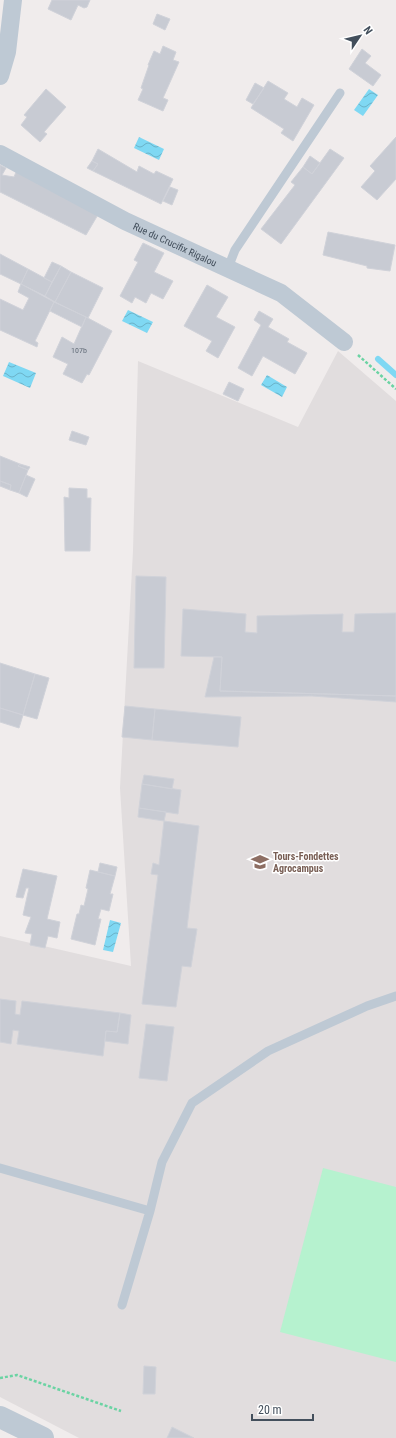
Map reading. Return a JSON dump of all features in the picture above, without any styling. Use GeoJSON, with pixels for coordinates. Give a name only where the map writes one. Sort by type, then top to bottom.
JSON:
{"type":"FeatureCollection","features":[{"type":"Feature","properties":{"kind":"street"},"geometry":{"type":"LineString","coordinates":[[0,76],[7,52],[13,0]]}},
{"type":"Feature","properties":{"kind":"street","name":"Rue du Crucifix Rigalou"},"geometry":{"type":"LineString","coordinates":[[0,154],[125,220],[281,293],[344,342]]}},
{"type":"Feature","properties":{"kind":"street"},"geometry":{"type":"LineString","coordinates":[[0,1417],[43,1438]]}},
{"type":"Feature","properties":{"kind":"lane"},"geometry":{"type":"LineString","coordinates":[[228,268],[235,250],[340,92]]}},
{"type":"Feature","properties":{"kind":"lane"},"geometry":{"type":"LineString","coordinates":[[122,1305],[150,1211],[162,1162],[192,1103],[268,1051],[367,1006],[396,996]]}},
{"type":"Feature","properties":{"kind":"lane"},"geometry":{"type":"LineString","coordinates":[[0,1168],[150,1211]]}},
{"type":"Feature","properties":{"kind":"path"},"geometry":{"type":"LineString","coordinates":[[344,342],[396,390]]}},
{"type":"Feature","properties":{"kind":"path"},"geometry":{"type":"LineString","coordinates":[[0,1378],[17,1375],[121,1410]]}},
{"type":"Feature","properties":{"kind":"shaded area","name":"Tours-Fondettes Agrocampus"},"geometry":{"type":"Polygon","coordinates":[[[338,351],[396,401],[396,1438],[79,1438],[0,1397],[0,936],[131,966],[120,788],[133,551],[138,361],[298,427],[338,351]]]}},
{"type":"Feature","properties":{"kind":"green space"},"geometry":{"type":"Polygon","coordinates":[[[323,1168],[396,1187],[396,1362],[280,1332],[323,1168]]]}},
{"type":"Feature","properties":{"kind":"water"},"geometry":{"type":"Polygon","coordinates":[[[369,89],[378,95],[363,116],[354,110],[369,89]]]}},
{"type":"Feature","properties":{"kind":"water"},"geometry":{"type":"Polygon","coordinates":[[[139,137],[164,149],[159,160],[134,148],[139,137]]]}},
{"type":"Feature","properties":{"kind":"water"},"geometry":{"type":"Polygon","coordinates":[[[128,310],[153,322],[147,333],[122,321],[128,310]]]}},
{"type":"Feature","properties":{"kind":"water"},"geometry":{"type":"Polygon","coordinates":[[[9,362],[36,373],[30,388],[3,376],[9,362]]]}},
{"type":"Feature","properties":{"kind":"water"},"geometry":{"type":"Polygon","coordinates":[[[267,375],[287,387],[282,397],[261,385],[267,375]]]}},
{"type":"Feature","properties":{"kind":"water"},"geometry":{"type":"Polygon","coordinates":[[[110,920],[121,923],[113,952],[103,950],[110,920]]]}},
{"type":"Feature","properties":{"kind":"building"},"geometry":{"type":"Polygon","coordinates":[[[52,0],[90,0],[87,7],[84,8],[78,5],[71,20],[48,9],[52,0]]]}},
{"type":"Feature","properties":{"kind":"building"},"geometry":{"type":"Polygon","coordinates":[[[157,14],[170,19],[165,30],[153,24],[157,14]]]}},
{"type":"Feature","properties":{"kind":"building"},"geometry":{"type":"Polygon","coordinates":[[[163,46],[176,52],[173,60],[179,62],[163,98],[168,100],[163,111],[138,100],[143,89],[141,88],[148,65],[154,51],[160,54],[163,46]]]}},
{"type":"Feature","properties":{"kind":"building"},"geometry":{"type":"Polygon","coordinates":[[[362,49],[371,56],[365,63],[381,75],[373,86],[349,69],[362,49]]]}},
{"type":"Feature","properties":{"kind":"building"},"geometry":{"type":"Polygon","coordinates":[[[268,81],[288,93],[284,99],[297,107],[302,98],[314,105],[293,141],[281,133],[284,129],[251,108],[268,81]]]}},
{"type":"Feature","properties":{"kind":"building"},"geometry":{"type":"Polygon","coordinates":[[[255,83],[264,88],[253,104],[246,100],[255,83]]]}},
{"type":"Feature","properties":{"kind":"building"},"geometry":{"type":"Polygon","coordinates":[[[46,89],[66,107],[44,132],[47,134],[40,142],[21,125],[27,117],[24,115],[46,89]]]}},
{"type":"Feature","properties":{"kind":"building"},"geometry":{"type":"Polygon","coordinates":[[[396,137],[396,179],[377,200],[361,187],[375,171],[370,166],[396,137]]]}},
{"type":"Feature","properties":{"kind":"building"},"geometry":{"type":"Polygon","coordinates":[[[98,149],[137,172],[139,166],[154,174],[156,171],[173,179],[161,204],[93,171],[98,164],[92,161],[98,149]]]}},
{"type":"Feature","properties":{"kind":"building"},"geometry":{"type":"Polygon","coordinates":[[[330,149],[344,158],[281,244],[261,229],[295,185],[291,182],[303,167],[312,174],[330,149]]]}},
{"type":"Feature","properties":{"kind":"building"},"geometry":{"type":"Polygon","coordinates":[[[310,156],[320,163],[312,174],[303,167],[310,156]]]}},
{"type":"Feature","properties":{"kind":"building"},"geometry":{"type":"Polygon","coordinates":[[[92,161],[98,164],[93,171],[87,168],[92,161]]]}},
{"type":"Feature","properties":{"kind":"building"},"geometry":{"type":"Polygon","coordinates":[[[0,165],[6,168],[2,175],[14,177],[16,172],[99,213],[86,235],[0,192],[0,165]]]}},
{"type":"Feature","properties":{"kind":"building"},"geometry":{"type":"Polygon","coordinates":[[[170,187],[178,190],[172,205],[163,201],[170,187]]]}},
{"type":"Feature","properties":{"kind":"building"},"geometry":{"type":"Polygon","coordinates":[[[328,232],[395,245],[390,271],[367,268],[367,266],[323,255],[328,232]]]}},
{"type":"Feature","properties":{"kind":"building"},"geometry":{"type":"Polygon","coordinates":[[[143,243],[164,253],[154,272],[173,281],[163,299],[151,293],[146,303],[135,297],[132,303],[120,296],[138,262],[134,260],[143,243]]]}},
{"type":"Feature","properties":{"kind":"building"},"geometry":{"type":"Polygon","coordinates":[[[0,254],[28,269],[21,284],[0,274],[0,254]]]}},
{"type":"Feature","properties":{"kind":"building"},"geometry":{"type":"Polygon","coordinates":[[[52,262],[61,266],[52,282],[44,278],[52,262]]]}},
{"type":"Feature","properties":{"kind":"building"},"geometry":{"type":"Polygon","coordinates":[[[61,266],[71,272],[55,302],[45,296],[61,266]]]}},
{"type":"Feature","properties":{"kind":"building"},"geometry":{"type":"Polygon","coordinates":[[[28,269],[52,282],[45,296],[21,284],[28,269]]]}},
{"type":"Feature","properties":{"kind":"building"},"geometry":{"type":"Polygon","coordinates":[[[71,272],[103,288],[88,318],[55,302],[71,272]]]}},
{"type":"Feature","properties":{"kind":"building"},"geometry":{"type":"Polygon","coordinates":[[[21,284],[54,302],[35,341],[38,343],[37,347],[0,330],[0,299],[23,310],[29,298],[18,292],[21,284]]]}},
{"type":"Feature","properties":{"kind":"building"},"geometry":{"type":"Polygon","coordinates":[[[207,285],[228,297],[216,317],[235,327],[218,358],[206,351],[212,341],[184,326],[207,285]]]}},
{"type":"Feature","properties":{"kind":"building"},"geometry":{"type":"Polygon","coordinates":[[[54,302],[86,317],[82,327],[50,311],[54,302]]]}},
{"type":"Feature","properties":{"kind":"building"},"geometry":{"type":"Polygon","coordinates":[[[259,311],[273,319],[268,327],[289,339],[287,342],[307,353],[295,374],[263,356],[252,376],[238,368],[261,325],[254,320],[259,311]]]}},
{"type":"Feature","properties":{"kind":"building"},"geometry":{"type":"Polygon","coordinates":[[[86,317],[112,331],[89,375],[87,374],[82,383],[63,374],[68,364],[53,357],[62,337],[74,344],[86,317]]]}},
{"type":"Feature","properties":{"kind":"building"},"geometry":{"type":"Polygon","coordinates":[[[229,382],[244,389],[238,401],[223,394],[229,382]]]}},
{"type":"Feature","properties":{"kind":"building"},"geometry":{"type":"Polygon","coordinates":[[[72,431],[89,437],[86,445],[69,440],[72,431]]]}},
{"type":"Feature","properties":{"kind":"building"},"geometry":{"type":"Polygon","coordinates":[[[0,456],[20,464],[18,466],[28,470],[19,493],[10,490],[11,485],[0,481],[0,456]]]}},
{"type":"Feature","properties":{"kind":"building"},"geometry":{"type":"Polygon","coordinates":[[[20,464],[30,467],[28,470],[18,466],[20,464]]]}},
{"type":"Feature","properties":{"kind":"building"},"geometry":{"type":"Polygon","coordinates":[[[26,475],[35,479],[27,497],[19,493],[26,475]]]}},
{"type":"Feature","properties":{"kind":"building"},"geometry":{"type":"Polygon","coordinates":[[[0,481],[11,485],[10,490],[0,486],[0,481]]]}},
{"type":"Feature","properties":{"kind":"building"},"geometry":{"type":"Polygon","coordinates":[[[69,488],[87,489],[87,498],[91,498],[90,551],[65,551],[64,497],[69,498],[69,488]]]}},
{"type":"Feature","properties":{"kind":"building"},"geometry":{"type":"Polygon","coordinates":[[[136,576],[166,577],[164,668],[134,668],[136,576]]]}},
{"type":"Feature","properties":{"kind":"building"},"geometry":{"type":"Polygon","coordinates":[[[183,609],[246,614],[245,632],[257,633],[257,616],[343,614],[342,632],[354,632],[355,614],[396,613],[396,696],[220,691],[222,657],[181,656],[183,609]]]}},
{"type":"Feature","properties":{"kind":"building"},"geometry":{"type":"Polygon","coordinates":[[[214,657],[222,657],[220,691],[396,696],[396,702],[312,696],[205,697],[214,657]]]}},
{"type":"Feature","properties":{"kind":"building"},"geometry":{"type":"Polygon","coordinates":[[[0,663],[35,674],[23,715],[0,708],[0,663]]]}},
{"type":"Feature","properties":{"kind":"building"},"geometry":{"type":"Polygon","coordinates":[[[35,674],[49,678],[37,719],[23,715],[35,674]]]}},
{"type":"Feature","properties":{"kind":"building"},"geometry":{"type":"Polygon","coordinates":[[[125,706],[155,709],[152,740],[122,737],[125,706]]]}},
{"type":"Feature","properties":{"kind":"building"},"geometry":{"type":"Polygon","coordinates":[[[0,708],[23,715],[19,728],[0,722],[0,708]]]}},
{"type":"Feature","properties":{"kind":"building"},"geometry":{"type":"Polygon","coordinates":[[[155,709],[241,717],[238,747],[152,740],[155,709]]]}},
{"type":"Feature","properties":{"kind":"building"},"geometry":{"type":"Polygon","coordinates":[[[144,775],[174,779],[172,789],[142,784],[144,775]]]}},
{"type":"Feature","properties":{"kind":"building"},"geometry":{"type":"Polygon","coordinates":[[[142,784],[181,790],[178,814],[139,808],[142,784]]]}},
{"type":"Feature","properties":{"kind":"building"},"geometry":{"type":"Polygon","coordinates":[[[139,808],[166,812],[164,821],[138,817],[139,808]]]}},
{"type":"Feature","properties":{"kind":"building"},"geometry":{"type":"Polygon","coordinates":[[[164,821],[199,826],[187,928],[197,929],[191,967],[182,966],[176,1007],[142,1004],[158,875],[151,874],[153,863],[159,865],[164,821]]]}},
{"type":"Feature","properties":{"kind":"building"},"geometry":{"type":"Polygon","coordinates":[[[100,863],[117,867],[115,876],[98,872],[100,863]]]}},
{"type":"Feature","properties":{"kind":"building"},"geometry":{"type":"Polygon","coordinates":[[[23,869],[57,876],[47,919],[60,922],[57,938],[48,936],[45,948],[30,945],[32,934],[25,933],[31,917],[23,915],[29,888],[26,888],[23,898],[16,897],[23,869]]]}},
{"type":"Feature","properties":{"kind":"building"},"geometry":{"type":"Polygon","coordinates":[[[90,870],[115,876],[110,894],[113,894],[109,911],[101,909],[98,919],[101,919],[95,945],[71,939],[77,914],[79,914],[81,905],[84,906],[90,870]]]}},
{"type":"Feature","properties":{"kind":"building"},"geometry":{"type":"Polygon","coordinates":[[[0,999],[16,1001],[15,1014],[20,1015],[22,1001],[120,1013],[117,1032],[106,1031],[103,1056],[17,1044],[19,1031],[13,1030],[11,1044],[0,1042],[0,999]]]}},
{"type":"Feature","properties":{"kind":"building"},"geometry":{"type":"Polygon","coordinates":[[[120,1013],[131,1015],[128,1044],[105,1041],[106,1031],[117,1032],[120,1013]]]}},
{"type":"Feature","properties":{"kind":"building"},"geometry":{"type":"Polygon","coordinates":[[[146,1024],[174,1027],[167,1081],[139,1078],[146,1024]]]}},
{"type":"Feature","properties":{"kind":"building"},"geometry":{"type":"Polygon","coordinates":[[[144,1366],[156,1367],[155,1394],[143,1394],[144,1366]]]}},
{"type":"Feature","properties":{"kind":"building"},"geometry":{"type":"Polygon","coordinates":[[[172,1427],[194,1438],[167,1438],[172,1427]]]}},
{"type":"Feature","properties":{"kind":"waterway"},"geometry":{"type":"LineString","coordinates":[[378,359],[396,375]]}},
{"type":"Feature","properties":{"kind":"place","name":"Tours-Fondettes Agrocampus"},"geometry":{"type":"Point","coordinates":[260,862]}}]}
